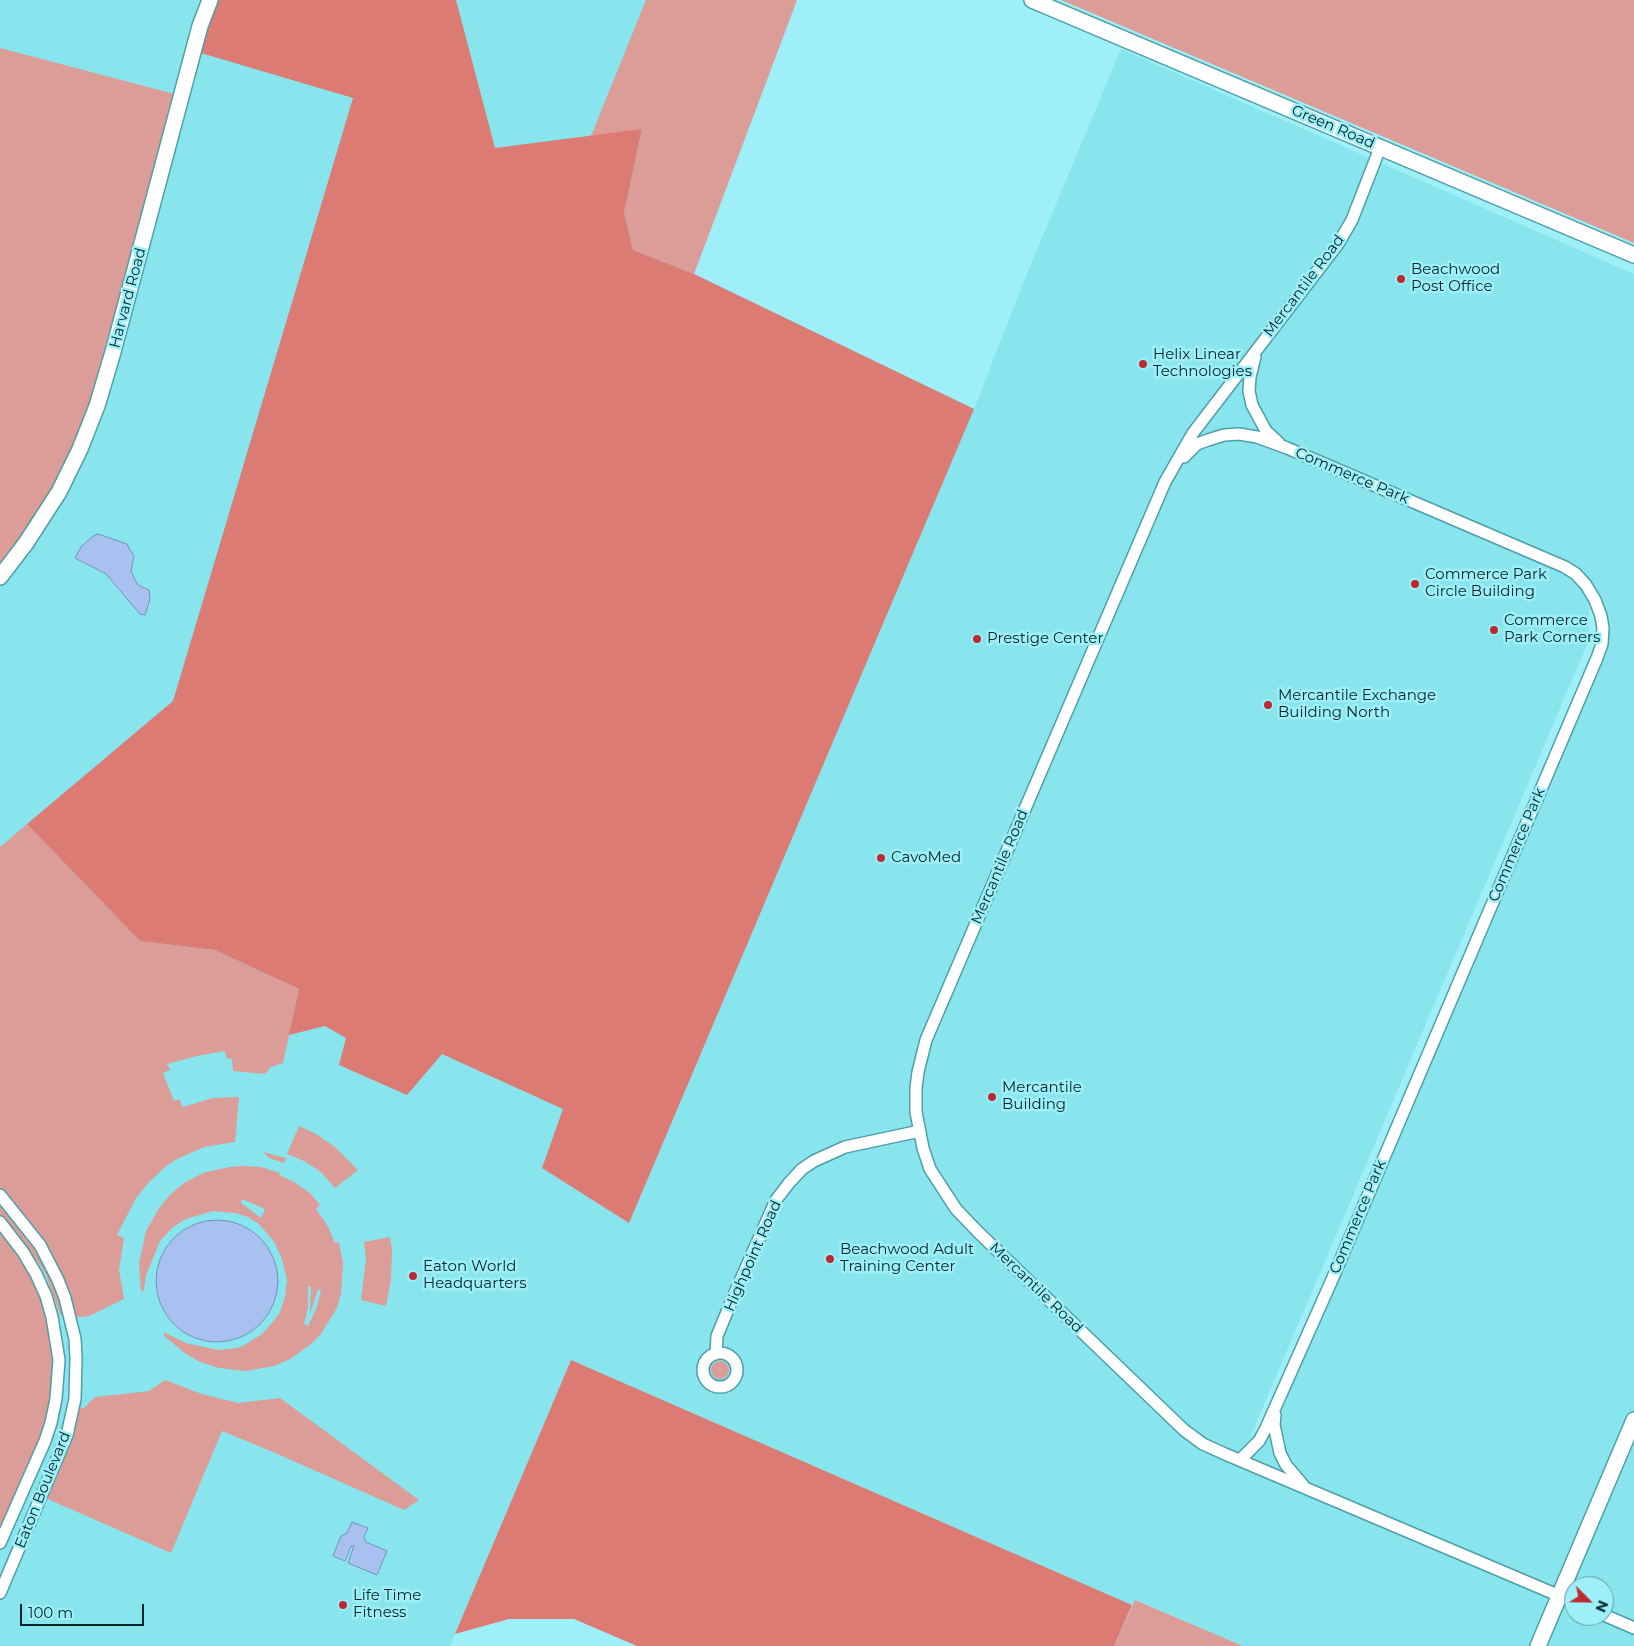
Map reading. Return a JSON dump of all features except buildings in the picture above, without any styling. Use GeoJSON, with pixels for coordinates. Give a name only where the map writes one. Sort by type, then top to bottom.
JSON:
{"type":"FeatureCollection","features":[{"type":"Feature","properties":{"kind":"main road","name":"Harvard Road"},"geometry":{"type":"LineString","coordinates":[[0,577],[26,544],[59,492],[80,449],[97,406],[200,26],[210,0]]}},
{"type":"Feature","properties":{"kind":"main road","name":"Green Road"},"geometry":{"type":"LineString","coordinates":[[1032,0],[1634,255]]}},
{"type":"Feature","properties":{"kind":"main road"},"geometry":{"type":"LineString","coordinates":[[1538,1646],[1634,1420]]}},
{"type":"Feature","properties":{"kind":"street","name":"Mercantile Road"},"geometry":{"type":"LineString","coordinates":[[1305,1488],[1203,1444],[1184,1430],[956,1210],[930,1169],[916,1112],[916,1088],[926,1040],[1172,468],[1193,433],[1345,233],[1352,220],[1380,148]]}},
{"type":"Feature","properties":{"kind":"street","name":"Commerce Park"},"geometry":{"type":"LineString","coordinates":[[1260,346],[1252,364],[1250,377],[1249,390],[1252,405],[1266,431],[1287,448]]}},
{"type":"Feature","properties":{"kind":"street","name":"Commerce Park"},"geometry":{"type":"LineString","coordinates":[[1172,468],[1197,444],[1224,435],[1239,434],[1257,437],[1287,448],[1571,571],[1586,585],[1595,600],[1603,628],[1602,644],[1597,658],[1333,1278],[1259,1442],[1240,1460]]}},
{"type":"Feature","properties":{"kind":"street","name":"Highpoint Road"},"geometry":{"type":"LineString","coordinates":[[716,1354],[717,1336],[734,1295],[772,1208],[789,1183],[802,1169],[814,1161],[845,1147],[920,1131]]}},
{"type":"Feature","properties":{"kind":"street","name":"Eaton Boulevard"},"geometry":{"type":"LineString","coordinates":[[0,1195],[40,1245],[58,1280],[65,1298],[75,1339],[76,1358],[75,1399],[67,1435],[0,1593]]}},
{"type":"Feature","properties":{"kind":"street","name":"Eaton Boulevard"},"geometry":{"type":"LineString","coordinates":[[0,1222],[23,1252],[46,1296],[52,1317],[59,1360],[56,1399],[51,1423],[45,1441],[0,1543]]}},
{"type":"Feature","properties":{"kind":"street","name":"Commerce Park"},"geometry":{"type":"LineString","coordinates":[[1276,1406],[1274,1425],[1280,1453],[1286,1465],[1305,1488],[1564,1598]]}},
{"type":"Feature","properties":{"kind":"street"},"geometry":{"type":"LineString","coordinates":[[1614,1619],[1634,1628]]}},
{"type":"Feature","properties":{"kind":"shaded area"},"geometry":{"type":"Polygon","coordinates":[[[0,0],[797,0],[694,274],[974,409],[1026,276],[1121,49],[1634,274],[1634,1646],[1243,1646],[1136,1600],[1132,1605],[571,1360],[450,1646],[0,1646],[0,0]],[[1589,591],[1589,640],[1249,1440],[1276,1406],[1528,818],[1603,628],[1589,591]]]}},
{"type":"Feature","properties":{"kind":"shaded area"},"geometry":{"type":"Polygon","coordinates":[[[210,0],[456,0],[495,148],[642,129],[624,213],[633,250],[694,274],[974,409],[629,1223],[542,1168],[563,1109],[442,1054],[407,1095],[339,1065],[346,1038],[325,1026],[289,1035],[299,989],[215,950],[140,941],[27,824],[173,701],[353,98],[194,51],[210,0]]]}},
{"type":"Feature","properties":{"kind":"shaded area"},"geometry":{"type":"Polygon","coordinates":[[[646,0],[797,0],[694,274],[633,250],[624,213],[642,130],[591,136],[646,0]]]}},
{"type":"Feature","properties":{"kind":"shaded area"},"geometry":{"type":"Polygon","coordinates":[[[1061,0],[1634,0],[1634,243],[1061,0]]]}},
{"type":"Feature","properties":{"kind":"shaded area"},"geometry":{"type":"Polygon","coordinates":[[[0,48],[182,96],[80,449],[0,577],[0,48]]]}},
{"type":"Feature","properties":{"kind":"shaded area"},"geometry":{"type":"Polygon","coordinates":[[[98,534],[127,544],[134,556],[131,571],[138,585],[149,590],[150,599],[145,615],[140,614],[106,574],[75,558],[81,547],[98,534]]]}},
{"type":"Feature","properties":{"kind":"shaded area"},"geometry":{"type":"Polygon","coordinates":[[[27,824],[140,941],[215,950],[299,989],[283,1063],[271,1067],[265,1074],[233,1071],[232,1059],[226,1058],[225,1051],[167,1064],[170,1070],[163,1073],[174,1101],[179,1099],[183,1107],[213,1098],[239,1097],[235,1142],[204,1147],[175,1160],[150,1181],[136,1198],[117,1235],[124,1238],[119,1270],[124,1299],[89,1316],[81,1317],[70,1316],[58,1280],[0,1195],[0,847],[27,824]]]}},
{"type":"Feature","properties":{"kind":"shaded area"},"geometry":{"type":"Polygon","coordinates":[[[299,1126],[316,1134],[335,1147],[358,1170],[335,1188],[321,1172],[304,1161],[287,1154],[299,1126]]]}},
{"type":"Feature","properties":{"kind":"shaded area"},"geometry":{"type":"Polygon","coordinates":[[[263,1152],[286,1158],[284,1163],[269,1158],[263,1152]]]}},
{"type":"Feature","properties":{"kind":"shaded area"},"geometry":{"type":"Polygon","coordinates":[[[229,1167],[261,1167],[280,1173],[279,1175],[310,1193],[320,1205],[316,1209],[327,1225],[335,1243],[339,1242],[343,1263],[341,1294],[337,1308],[320,1335],[290,1359],[274,1366],[246,1371],[219,1368],[200,1362],[186,1354],[163,1335],[165,1333],[186,1343],[218,1350],[238,1348],[262,1334],[273,1322],[280,1312],[285,1297],[287,1280],[282,1259],[275,1243],[259,1224],[248,1217],[235,1213],[213,1211],[186,1219],[173,1227],[160,1241],[146,1275],[144,1290],[141,1292],[139,1263],[146,1231],[159,1208],[184,1183],[203,1173],[229,1167]],[[242,1199],[241,1203],[261,1218],[265,1209],[242,1199]],[[308,1286],[308,1308],[304,1324],[308,1326],[317,1307],[321,1290],[318,1289],[310,1314],[311,1287],[308,1286]]]}},
{"type":"Feature","properties":{"kind":"shaded area"},"geometry":{"type":"Polygon","coordinates":[[[0,1203],[31,1242],[49,1271],[56,1286],[63,1316],[60,1314],[46,1275],[40,1265],[0,1215],[0,1203]]]}},
{"type":"Feature","properties":{"kind":"shaded area"},"geometry":{"type":"Polygon","coordinates":[[[217,1220],[229,1221],[240,1225],[251,1230],[260,1238],[268,1247],[273,1258],[277,1269],[277,1293],[273,1304],[268,1315],[260,1324],[251,1332],[240,1337],[229,1341],[217,1342],[205,1341],[194,1337],[183,1332],[174,1324],[166,1315],[161,1304],[157,1293],[156,1281],[157,1269],[161,1258],[166,1247],[174,1238],[183,1230],[194,1225],[205,1221],[217,1220]]]}},
{"type":"Feature","properties":{"kind":"shaded area"},"geometry":{"type":"Polygon","coordinates":[[[0,1222],[10,1234],[52,1317],[56,1399],[0,1543],[0,1222]]]}},
{"type":"Feature","properties":{"kind":"shaded area"},"geometry":{"type":"Polygon","coordinates":[[[390,1237],[392,1250],[391,1279],[386,1306],[361,1300],[366,1259],[364,1242],[390,1237]]]}},
{"type":"Feature","properties":{"kind":"shaded area"},"geometry":{"type":"Polygon","coordinates":[[[571,1360],[1132,1605],[1114,1646],[637,1646],[574,1619],[509,1619],[455,1634],[571,1360]]]}},
{"type":"Feature","properties":{"kind":"shaded area"},"geometry":{"type":"Polygon","coordinates":[[[716,1361],[724,1361],[729,1366],[727,1377],[716,1379],[711,1374],[711,1366],[716,1361]]]}},
{"type":"Feature","properties":{"kind":"shaded area"},"geometry":{"type":"Polygon","coordinates":[[[165,1380],[202,1394],[238,1403],[280,1398],[419,1500],[404,1510],[222,1431],[171,1553],[41,1496],[73,1407],[84,1408],[95,1397],[149,1391],[165,1380]]]}},
{"type":"Feature","properties":{"kind":"shaded area"},"geometry":{"type":"Polygon","coordinates":[[[352,1522],[368,1528],[364,1537],[366,1542],[387,1551],[377,1575],[348,1563],[354,1546],[351,1546],[345,1561],[333,1556],[341,1536],[347,1533],[352,1522]]]}},
{"type":"Feature","properties":{"kind":"shaded area"},"geometry":{"type":"Polygon","coordinates":[[[1135,1600],[1243,1646],[1114,1646],[1135,1600]]]}},
{"type":"Feature","properties":{"kind":"place","name":"Beachwood Post Office"},"geometry":{"type":"Point","coordinates":[1401,279]}},
{"type":"Feature","properties":{"kind":"place","name":"Helix Linear Technologies"},"geometry":{"type":"Point","coordinates":[1143,364]}},
{"type":"Feature","properties":{"kind":"place","name":"Commerce Park Circle Building"},"geometry":{"type":"Point","coordinates":[1415,584]}},
{"type":"Feature","properties":{"kind":"place","name":"Commerce Park Corners"},"geometry":{"type":"Point","coordinates":[1494,630]}},
{"type":"Feature","properties":{"kind":"place","name":"Prestige Center"},"geometry":{"type":"Point","coordinates":[977,639]}},
{"type":"Feature","properties":{"kind":"place","name":"Mercantile Exchange Building North"},"geometry":{"type":"Point","coordinates":[1268,705]}},
{"type":"Feature","properties":{"kind":"place","name":"CavoMed"},"geometry":{"type":"Point","coordinates":[881,858]}},
{"type":"Feature","properties":{"kind":"place","name":"Mercantile Building"},"geometry":{"type":"Point","coordinates":[992,1097]}},
{"type":"Feature","properties":{"kind":"place","name":"Beachwood Adult Training Center"},"geometry":{"type":"Point","coordinates":[830,1259]}},
{"type":"Feature","properties":{"kind":"place","name":"Eaton World Headquarters"},"geometry":{"type":"Point","coordinates":[413,1276]}},
{"type":"Feature","properties":{"kind":"place","name":"Life Time Fitness"},"geometry":{"type":"Point","coordinates":[343,1605]}}]}
